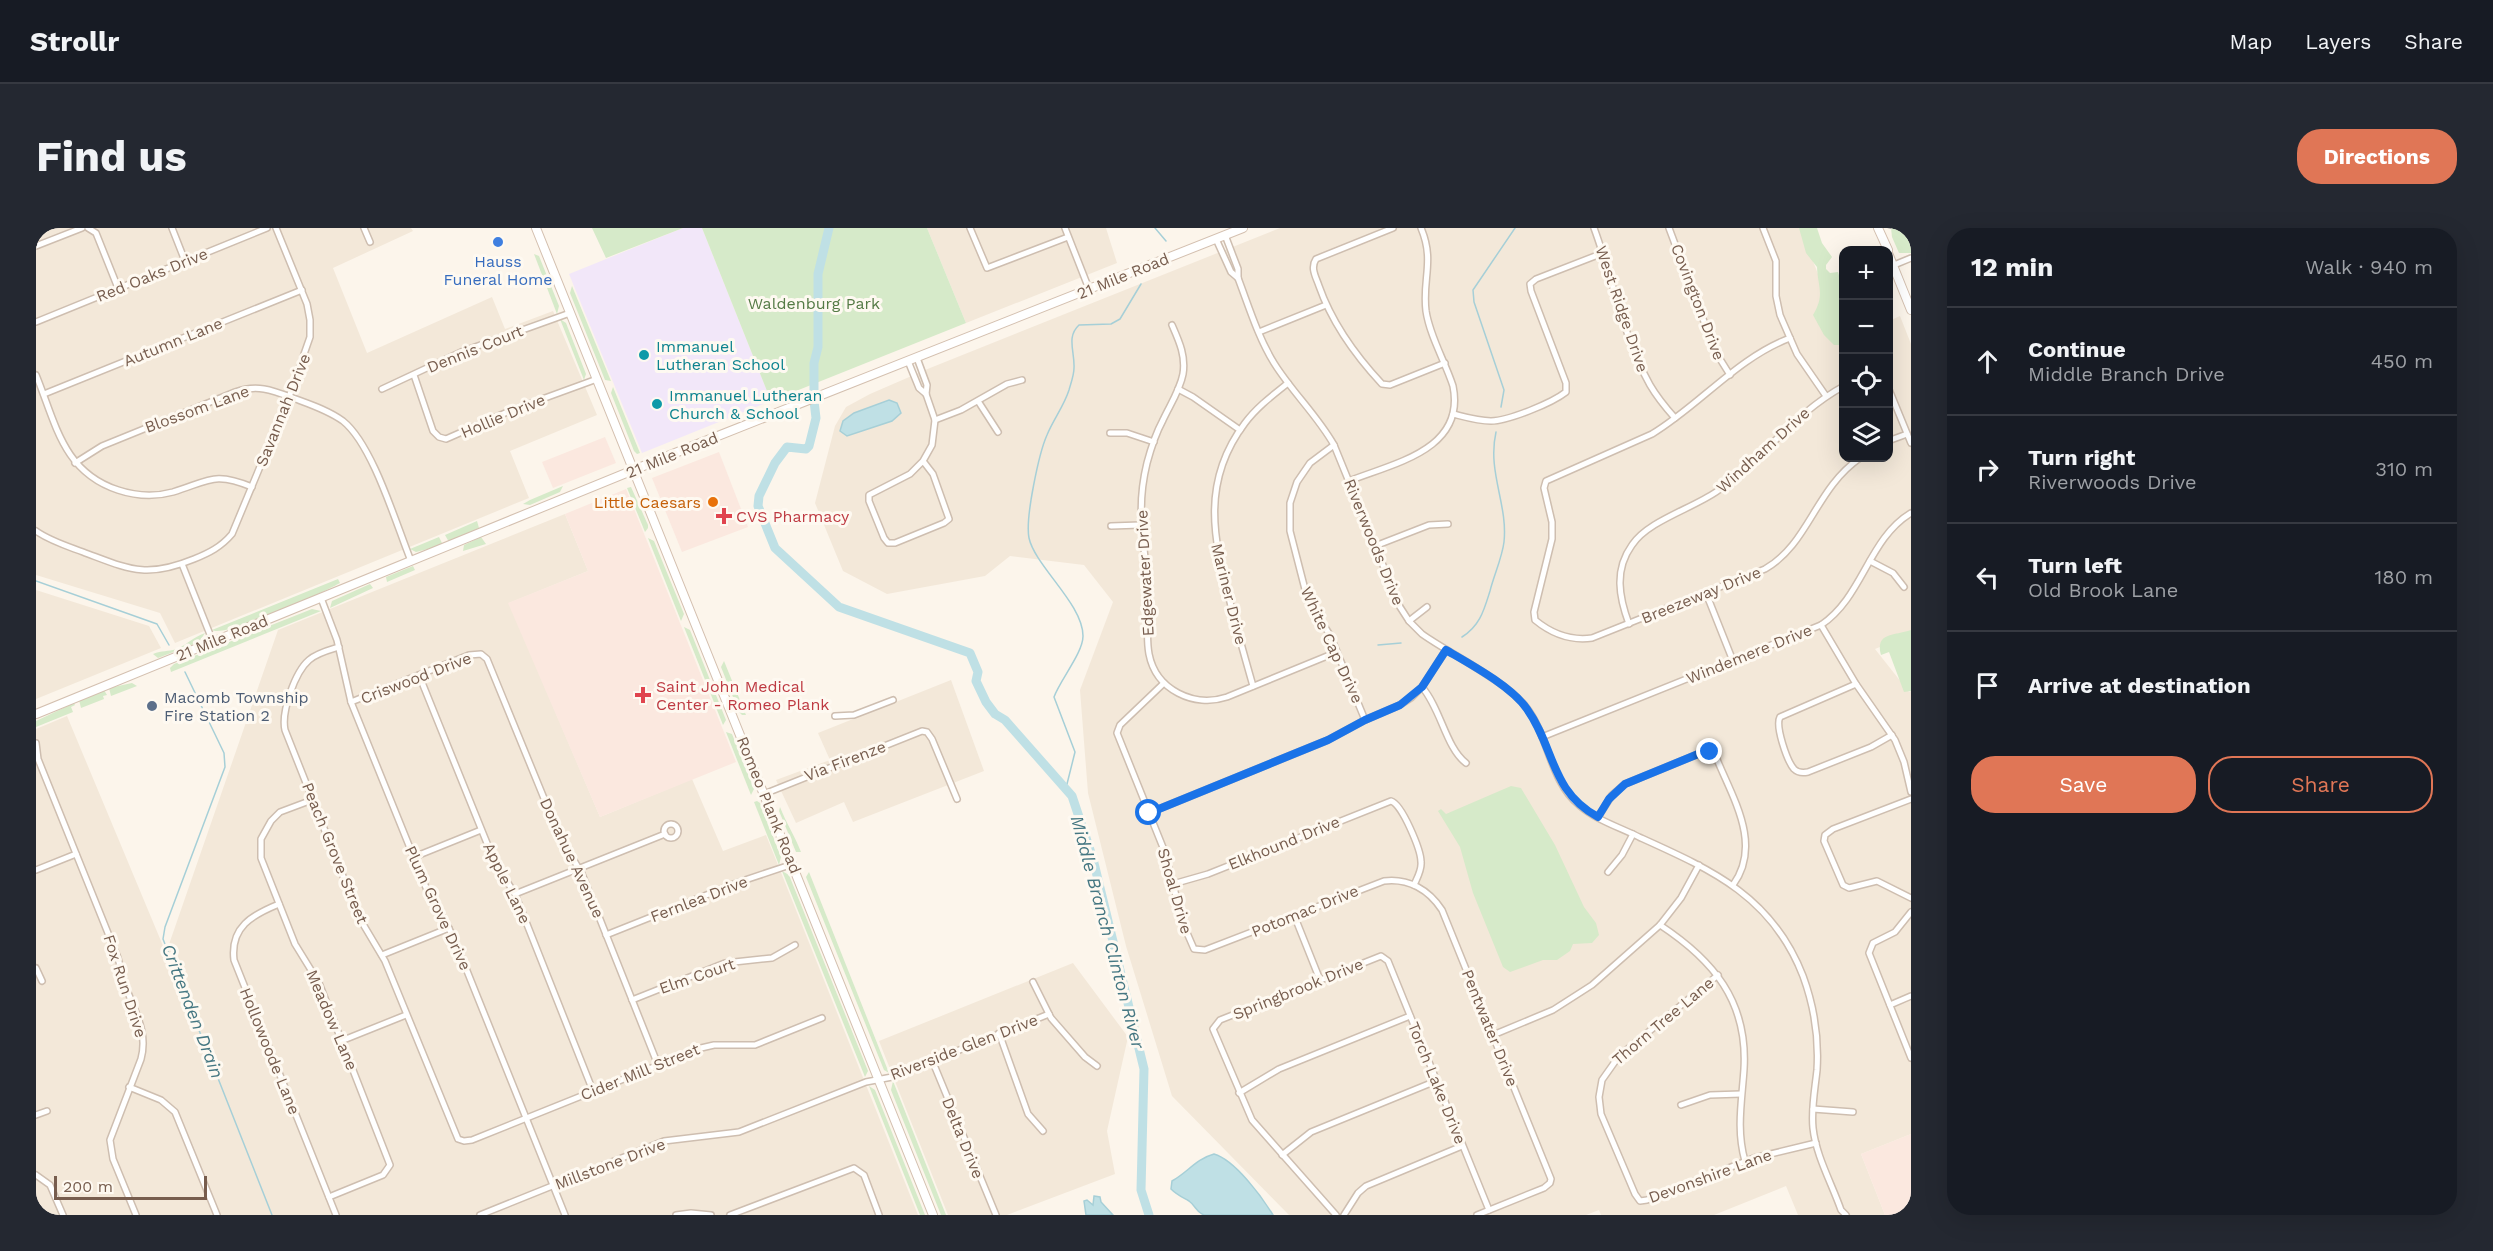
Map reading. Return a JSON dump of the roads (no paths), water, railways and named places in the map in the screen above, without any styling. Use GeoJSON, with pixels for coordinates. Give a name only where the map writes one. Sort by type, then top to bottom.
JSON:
{"type":"FeatureCollection","features":[{"type":"Feature","properties":{"kind":"street"},"geometry":{"type":"LineString","coordinates":[[36,246],[82,228]]}},
{"type":"Feature","properties":{"kind":"street"},"geometry":{"type":"LineString","coordinates":[[88,228],[96,233],[118,288]]}},
{"type":"Feature","properties":{"kind":"street"},"geometry":{"type":"LineString","coordinates":[[172,228],[185,261]]}},
{"type":"Feature","properties":{"kind":"street","name":"Red Oaks Drive"},"geometry":{"type":"LineString","coordinates":[[36,322],[267,228]]}},
{"type":"Feature","properties":{"kind":"street","name":"Savannah Drive"},"geometry":{"type":"LineString","coordinates":[[36,531],[49,539],[131,569],[153,572],[212,552],[226,541],[236,526],[289,397],[310,337],[309,311],[276,228]]}},
{"type":"Feature","properties":{"kind":"street"},"geometry":{"type":"LineString","coordinates":[[364,228],[370,242]]}},
{"type":"Feature","properties":{"kind":"street","name":"Romeo Plank Road"},"geometry":{"type":"LineString","coordinates":[[536,228],[933,1215]]}},
{"type":"Feature","properties":{"kind":"street"},"geometry":{"type":"LineString","coordinates":[[970,228],[987,268],[1068,237]]}},
{"type":"Feature","properties":{"kind":"street"},"geometry":{"type":"LineString","coordinates":[[1065,228],[1089,289]]}},
{"type":"Feature","properties":{"kind":"street","name":"21 Mile Road"},"geometry":{"type":"LineString","coordinates":[[36,714],[634,471],[1243,228]]}},
{"type":"Feature","properties":{"kind":"street"},"geometry":{"type":"LineString","coordinates":[[1393,228],[1314,262],[1314,270],[1326,305],[1345,337],[1385,385],[1444,363]]}},
{"type":"Feature","properties":{"kind":"street"},"geometry":{"type":"LineString","coordinates":[[1349,481],[1431,446],[1444,433],[1453,414],[1454,392],[1426,312],[1425,292],[1429,255],[1421,228]]}},
{"type":"Feature","properties":{"kind":"street","name":"West Ridge Drive"},"geometry":{"type":"LineString","coordinates":[[1594,228],[1624,322],[1645,375],[1653,390],[1675,418]]}},
{"type":"Feature","properties":{"kind":"street","name":"Covington Drive"},"geometry":{"type":"LineString","coordinates":[[1669,228],[1715,351],[1730,375]]}},
{"type":"Feature","properties":{"kind":"street"},"geometry":{"type":"LineString","coordinates":[[1763,228],[1776,261],[1777,302],[1790,338],[1800,359],[1826,396]]}},
{"type":"Feature","properties":{"kind":"street"},"geometry":{"type":"LineString","coordinates":[[1878,228],[1886,246]]}},
{"type":"Feature","properties":{"kind":"street","name":"Riverwoods Drive"},"geometry":{"type":"LineString","coordinates":[[1225,235],[1238,269],[1238,278],[1272,360],[1321,424],[1334,445],[1400,607],[1409,621],[1422,634],[1515,696],[1533,717],[1560,781],[1579,805],[1598,817],[1699,865],[1733,885],[1756,904],[1777,930],[1794,958],[1807,988],[1817,1043],[1813,1109],[1816,1143],[1841,1212],[1846,1215]]}},
{"type":"Feature","properties":{"kind":"street","name":"Riverwoods Drive"},"geometry":{"type":"LineString","coordinates":[[1216,239],[1231,272],[1238,278]]}},
{"type":"Feature","properties":{"kind":"street"},"geometry":{"type":"LineString","coordinates":[[1453,414],[1497,420],[1561,395],[1567,390],[1530,284],[1536,279],[1603,253]]}},
{"type":"Feature","properties":{"kind":"street"},"geometry":{"type":"LineString","coordinates":[[1911,258],[1894,265],[1911,310]]}},
{"type":"Feature","properties":{"kind":"street","name":"Autumn Lane"},"geometry":{"type":"LineString","coordinates":[[44,394],[302,290]]}},
{"type":"Feature","properties":{"kind":"street"},"geometry":{"type":"LineString","coordinates":[[1259,332],[1326,305]]}},
{"type":"Feature","properties":{"kind":"street","name":"Dennis Court"},"geometry":{"type":"LineString","coordinates":[[382,389],[461,351],[570,313]]}},
{"type":"Feature","properties":{"kind":"street","name":"Edgewater Drive"},"geometry":{"type":"LineString","coordinates":[[1164,683],[1152,664],[1148,648],[1148,591],[1140,525],[1143,485],[1154,442],[1178,389],[1183,372],[1184,360],[1172,325]]}},
{"type":"Feature","properties":{"kind":"street"},"geometry":{"type":"LineString","coordinates":[[1675,418],[1761,352],[1790,338]]}},
{"type":"Feature","properties":{"kind":"street"},"geometry":{"type":"LineString","coordinates":[[917,358],[927,385],[926,394],[934,420],[932,445],[923,461],[905,477],[868,495],[868,501],[888,543],[944,524],[949,519],[933,474],[923,461]]}},
{"type":"Feature","properties":{"kind":"street"},"geometry":{"type":"LineString","coordinates":[[908,361],[919,388],[926,394]]}},
{"type":"Feature","properties":{"kind":"street"},"geometry":{"type":"LineString","coordinates":[[36,375],[64,444],[75,464],[96,481],[134,494],[162,495],[217,477],[231,479],[252,487]]}},
{"type":"Feature","properties":{"kind":"street","name":"Hollie Drive"},"geometry":{"type":"LineString","coordinates":[[414,375],[433,431],[439,437],[446,439],[512,410],[597,379]]}},
{"type":"Feature","properties":{"kind":"street"},"geometry":{"type":"LineString","coordinates":[[934,420],[978,402],[1007,384],[1022,380]]}},
{"type":"Feature","properties":{"kind":"street","name":"Mariner Drive"},"geometry":{"type":"LineString","coordinates":[[1252,686],[1219,563],[1213,523],[1215,495],[1220,470],[1240,430],[1252,414],[1288,383]]}},
{"type":"Feature","properties":{"kind":"street","name":"Blossom Lane"},"geometry":{"type":"LineString","coordinates":[[75,464],[102,446],[243,389],[264,388],[336,417],[360,439],[411,561]]}},
{"type":"Feature","properties":{"kind":"street"},"geometry":{"type":"LineString","coordinates":[[1178,389],[1240,430]]}},
{"type":"Feature","properties":{"kind":"street","name":"Windham Drive"},"geometry":{"type":"LineString","coordinates":[[1629,624],[1622,603],[1620,582],[1624,560],[1635,541],[1652,526],[1693,506],[1720,489],[1803,414],[1839,389]]}},
{"type":"Feature","properties":{"kind":"street"},"geometry":{"type":"LineString","coordinates":[[1893,399],[1911,443]]}},
{"type":"Feature","properties":{"kind":"street"},"geometry":{"type":"LineString","coordinates":[[978,402],[998,432]]}},
{"type":"Feature","properties":{"kind":"street","name":"Breezeway Drive"},"geometry":{"type":"LineString","coordinates":[[1675,418],[1644,438],[1581,464],[1544,484],[1553,533],[1534,618],[1557,634],[1580,639],[1598,636],[1765,569],[1781,558],[1794,543],[1830,486],[1856,462]]}},
{"type":"Feature","properties":{"kind":"street"},"geometry":{"type":"LineString","coordinates":[[1110,433],[1128,433],[1154,442]]}},
{"type":"Feature","properties":{"kind":"street"},"geometry":{"type":"LineString","coordinates":[[1893,439],[1907,434]]}},
{"type":"Feature","properties":{"kind":"street","name":"White Cap Drive"},"geometry":{"type":"LineString","coordinates":[[1334,445],[1315,459],[1300,476],[1292,496],[1288,517],[1306,596],[1326,628],[1365,720]]}},
{"type":"Feature","properties":{"kind":"street","name":"Windemere Drive"},"geometry":{"type":"LineString","coordinates":[[1542,737],[1821,624],[1845,603],[1893,526],[1911,513]]}},
{"type":"Feature","properties":{"kind":"street"},"geometry":{"type":"LineString","coordinates":[[1376,546],[1429,525],[1448,524]]}},
{"type":"Feature","properties":{"kind":"street"},"geometry":{"type":"LineString","coordinates":[[1111,526],[1140,525]]}},
{"type":"Feature","properties":{"kind":"street"},"geometry":{"type":"LineString","coordinates":[[1870,561],[1893,573],[1904,587]]}},
{"type":"Feature","properties":{"kind":"street"},"geometry":{"type":"LineString","coordinates":[[182,564],[213,642]]}},
{"type":"Feature","properties":{"kind":"street"},"geometry":{"type":"LineString","coordinates":[[1706,593],[1733,661]]}},
{"type":"Feature","properties":{"kind":"street","name":"Plum Grove Drive"},"geometry":{"type":"LineString","coordinates":[[321,598],[339,647],[351,702],[431,899],[449,928],[565,1215]]}},
{"type":"Feature","properties":{"kind":"street"},"geometry":{"type":"LineString","coordinates":[[1409,621],[1427,607]]}},
{"type":"Feature","properties":{"kind":"street"},"geometry":{"type":"LineString","coordinates":[[1821,624],[1856,684],[1892,735],[1902,756],[1911,792]]}},
{"type":"Feature","properties":{"kind":"street","name":"Peach Grove Street"},"geometry":{"type":"LineString","coordinates":[[339,647],[315,656],[305,664],[284,711],[285,729],[360,919],[382,955],[454,1134],[460,1140]]}},
{"type":"Feature","properties":{"kind":"street"},"geometry":{"type":"LineString","coordinates":[[1149,813],[1328,740],[1406,702],[1422,687],[1446,650]]}},
{"type":"Feature","properties":{"kind":"street"},"geometry":{"type":"LineString","coordinates":[[1164,683],[1184,696],[1203,700],[1221,699],[1337,652]]}},
{"type":"Feature","properties":{"kind":"street","name":"Criswood Drive"},"geometry":{"type":"LineString","coordinates":[[351,702],[469,655],[481,654]]}},
{"type":"Feature","properties":{"kind":"street","name":"Donahue Avenue"},"geometry":{"type":"LineString","coordinates":[[481,654],[489,662],[562,842],[579,868],[658,1065]]}},
{"type":"Feature","properties":{"kind":"street","name":"Apple Lane"},"geometry":{"type":"LineString","coordinates":[[419,675],[498,869],[515,894],[593,1091]]}},
{"type":"Feature","properties":{"kind":"street","name":"Shoal Drive"},"geometry":{"type":"LineString","coordinates":[[1164,683],[1117,730],[1164,850],[1184,926],[1197,951]]}},
{"type":"Feature","properties":{"kind":"street"},"geometry":{"type":"LineString","coordinates":[[1856,684],[1786,713],[1778,720],[1778,729],[1792,765],[1799,772],[1808,772],[1877,744],[1892,735]]}},
{"type":"Feature","properties":{"kind":"street"},"geometry":{"type":"LineString","coordinates":[[1422,687],[1436,706],[1455,751],[1466,763]]}},
{"type":"Feature","properties":{"kind":"street"},"geometry":{"type":"LineString","coordinates":[[835,716],[854,715],[893,700]]}},
{"type":"Feature","properties":{"kind":"street","name":"Via Firenze"},"geometry":{"type":"LineString","coordinates":[[764,794],[916,734],[927,732],[957,799]]}},
{"type":"Feature","properties":{"kind":"street","name":"Fox Run Drive"},"geometry":{"type":"LineString","coordinates":[[36,743],[37,758],[118,958],[126,988],[143,1031],[143,1051],[113,1127],[110,1146],[136,1215]]}},
{"type":"Feature","properties":{"kind":"street"},"geometry":{"type":"LineString","coordinates":[[1598,817],[1609,799],[1625,784],[1703,752],[1710,752],[1716,757],[1747,839],[1745,864],[1733,885]]}},
{"type":"Feature","properties":{"kind":"street"},"geometry":{"type":"LineString","coordinates":[[1911,799],[1833,829],[1825,835],[1825,845],[1841,883],[1846,887],[1877,880],[1911,898]]}},
{"type":"Feature","properties":{"kind":"street","name":"Meadow Lane"},"geometry":{"type":"LineString","coordinates":[[312,800],[275,816],[261,839],[261,858],[295,944],[319,983],[390,1165],[383,1175],[329,1197]]}},
{"type":"Feature","properties":{"kind":"street","name":"Elkhound Drive"},"geometry":{"type":"LineString","coordinates":[[1173,884],[1208,874],[1387,801],[1394,801],[1407,821],[1421,859],[1421,867],[1414,885]]}},
{"type":"Feature","properties":{"kind":"street"},"geometry":{"type":"LineString","coordinates":[[414,857],[482,830]]}},
{"type":"Feature","properties":{"kind":"street"},"geometry":{"type":"LineString","coordinates":[[515,894],[665,834]]}},
{"type":"Feature","properties":{"kind":"street"},"geometry":{"type":"LineString","coordinates":[[1608,872],[1622,855],[1633,834]]}},
{"type":"Feature","properties":{"kind":"street"},"geometry":{"type":"LineString","coordinates":[[36,870],[76,854]]}},
{"type":"Feature","properties":{"kind":"street","name":"Fernlea Drive"},"geometry":{"type":"LineString","coordinates":[[606,935],[739,882],[793,864]]}},
{"type":"Feature","properties":{"kind":"street"},"geometry":{"type":"LineString","coordinates":[[1493,1035],[1553,1010],[1576,996],[1660,925],[1685,892],[1699,865]]}},
{"type":"Feature","properties":{"kind":"street","name":"Potomac Drive"},"geometry":{"type":"LineString","coordinates":[[1197,951],[1205,950],[1378,882],[1396,880],[1414,885]]}},
{"type":"Feature","properties":{"kind":"street","name":"Pentwater Drive"},"geometry":{"type":"LineString","coordinates":[[1414,885],[1428,893],[1442,910],[1550,1175],[1551,1183],[1544,1188],[1489,1210]]}},
{"type":"Feature","properties":{"kind":"street","name":"Hollowoode Lane"},"geometry":{"type":"LineString","coordinates":[[279,904],[255,915],[239,929],[234,947],[234,960],[336,1215]]}},
{"type":"Feature","properties":{"kind":"street"},"geometry":{"type":"LineString","coordinates":[[1911,912],[1900,928],[1873,944],[1869,949],[1911,1058]]}},
{"type":"Feature","properties":{"kind":"street"},"geometry":{"type":"LineString","coordinates":[[1294,915],[1320,980]]}},
{"type":"Feature","properties":{"kind":"street"},"geometry":{"type":"LineString","coordinates":[[1660,925],[1692,947],[1718,975],[1732,1001],[1742,1031],[1744,1063],[1739,1125],[1745,1161]]}},
{"type":"Feature","properties":{"kind":"street"},"geometry":{"type":"LineString","coordinates":[[382,955],[449,928]]}},
{"type":"Feature","properties":{"kind":"street","name":"Elm Court"},"geometry":{"type":"LineString","coordinates":[[632,1000],[724,963],[772,958],[795,945]]}},
{"type":"Feature","properties":{"kind":"street","name":"Springbrook Drive"},"geometry":{"type":"LineString","coordinates":[[1239,1093],[1214,1032],[1214,1025],[1220,1020],[1320,980],[1378,957],[1384,957]]}},
{"type":"Feature","properties":{"kind":"street","name":"Torch Lake Drive"},"geometry":{"type":"LineString","coordinates":[[1384,957],[1388,961],[1489,1210]]}},
{"type":"Feature","properties":{"kind":"street"},"geometry":{"type":"LineString","coordinates":[[36,968],[42,981]]}},
{"type":"Feature","properties":{"kind":"street","name":"Thorn Tree Lane"},"geometry":{"type":"LineString","coordinates":[[1640,1201],[1603,1119],[1599,1102],[1602,1080],[1619,1056],[1718,975]]}},
{"type":"Feature","properties":{"kind":"street"},"geometry":{"type":"LineString","coordinates":[[1033,982],[1049,1014],[1085,1057],[1097,1066]]}},
{"type":"Feature","properties":{"kind":"street"},"geometry":{"type":"LineString","coordinates":[[1890,1005],[1911,996]]}},
{"type":"Feature","properties":{"kind":"street","name":"Riverside Glen Drive"},"geometry":{"type":"LineString","coordinates":[[879,1079],[892,1077],[1049,1014]]}},
{"type":"Feature","properties":{"kind":"street"},"geometry":{"type":"LineString","coordinates":[[341,1041],[406,1015]]}},
{"type":"Feature","properties":{"kind":"street"},"geometry":{"type":"LineString","coordinates":[[1336,1215],[1252,1120],[1239,1093],[1279,1069],[1410,1016]]}},
{"type":"Feature","properties":{"kind":"street","name":"Cider Mill Street"},"geometry":{"type":"LineString","coordinates":[[460,1140],[468,1141],[708,1045],[761,1043],[822,1018]]}},
{"type":"Feature","properties":{"kind":"street"},"geometry":{"type":"LineString","coordinates":[[999,1033],[1028,1114],[1043,1131]]}},
{"type":"Feature","properties":{"kind":"street","name":"Delta Drive"},"geometry":{"type":"LineString","coordinates":[[932,1060],[996,1215]]}},
{"type":"Feature","properties":{"kind":"street","name":"Millstone Drive"},"geometry":{"type":"LineString","coordinates":[[480,1215],[664,1141],[739,1132],[879,1079]]}},
{"type":"Feature","properties":{"kind":"street"},"geometry":{"type":"LineString","coordinates":[[1282,1155],[1311,1132],[1436,1081]]}},
{"type":"Feature","properties":{"kind":"street"},"geometry":{"type":"LineString","coordinates":[[129,1087],[161,1100],[175,1112],[217,1215]]}},
{"type":"Feature","properties":{"kind":"street"},"geometry":{"type":"LineString","coordinates":[[1681,1106],[1710,1095],[1741,1094]]}},
{"type":"Feature","properties":{"kind":"street"},"geometry":{"type":"LineString","coordinates":[[1813,1109],[1853,1112]]}},
{"type":"Feature","properties":{"kind":"street"},"geometry":{"type":"LineString","coordinates":[[36,1115],[47,1111]]}},
{"type":"Feature","properties":{"kind":"street","name":"Devonshire Lane"},"geometry":{"type":"LineString","coordinates":[[1640,1201],[1769,1153],[1816,1143]]}},
{"type":"Feature","properties":{"kind":"street"},"geometry":{"type":"LineString","coordinates":[[1344,1215],[1366,1185],[1462,1146]]}},
{"type":"Feature","properties":{"kind":"street"},"geometry":{"type":"LineString","coordinates":[[730,1215],[847,1169],[858,1170],[864,1175],[879,1215]]}},
{"type":"Feature","properties":{"kind":"street"},"geometry":{"type":"LineString","coordinates":[[36,1175],[50,1185],[63,1215]]}},
{"type":"Feature","properties":{"kind":"street"},"geometry":{"type":"LineString","coordinates":[[1477,1215],[1489,1210]]}},
{"type":"Feature","properties":{"kind":"street"},"geometry":{"type":"LineString","coordinates":[[676,1215],[691,1213],[711,1215]]}},
{"type":"Feature","properties":{"kind":"water"},"geometry":{"type":"Polygon","coordinates":[[[889,400],[897,403],[901,413],[892,421],[847,436],[840,431],[843,421],[854,413],[889,400]]]}},
{"type":"Feature","properties":{"kind":"water"},"geometry":{"type":"Polygon","coordinates":[[[1214,1154],[1239,1171],[1273,1215],[1204,1215],[1171,1189],[1172,1181],[1202,1159],[1214,1154]]]}},
{"type":"Feature","properties":{"kind":"water"},"geometry":{"type":"Polygon","coordinates":[[[1094,1196],[1100,1197],[1101,1202],[1113,1215],[1086,1215],[1084,1201],[1087,1200],[1093,1205],[1094,1196]]]}},
{"type":"Feature","properties":{"kind":"waterway","name":"Middle Branch Clinton River"},"geometry":{"type":"LineString","coordinates":[[829,228],[818,274],[818,347],[814,363],[816,418],[809,446],[806,449],[787,447],[775,463],[759,496],[758,506],[775,548],[839,607],[970,653],[978,672],[976,681],[986,702],[995,714],[1005,720],[1072,796],[1093,859],[1144,1069],[1141,1190],[1149,1215]]}},
{"type":"Feature","properties":{"kind":"waterway"},"geometry":{"type":"LineString","coordinates":[[1155,228],[1166,241]]}},
{"type":"Feature","properties":{"kind":"waterway"},"geometry":{"type":"LineString","coordinates":[[1501,407],[1504,390],[1474,302],[1473,290],[1515,228]]}},
{"type":"Feature","properties":{"kind":"waterway"},"geometry":{"type":"LineString","coordinates":[[1066,788],[1075,752],[1054,697],[1079,650],[1083,636],[1075,611],[1033,549],[1028,529],[1031,501],[1049,429],[1067,396],[1072,379],[1074,371],[1072,340],[1075,330],[1079,325],[1111,324],[1120,319],[1141,284]]}},
{"type":"Feature","properties":{"kind":"waterway"},"geometry":{"type":"LineString","coordinates":[[1462,637],[1473,628],[1483,611],[1504,542],[1503,514],[1494,461],[1496,432]]}},
{"type":"Feature","properties":{"kind":"waterway","name":"Crittenden Drain"},"geometry":{"type":"LineString","coordinates":[[36,581],[157,624],[169,645]]}},
{"type":"Feature","properties":{"kind":"waterway"},"geometry":{"type":"LineString","coordinates":[[1378,645],[1401,643]]}},
{"type":"Feature","properties":{"kind":"waterway","name":"Crittenden Drain"},"geometry":{"type":"LineString","coordinates":[[185,672],[224,753],[225,767],[165,927],[163,939],[272,1215]]}},
{"type":"Feature","properties":{"kind":"place","name":"Hauss Funeral Home"},"geometry":{"type":"Point","coordinates":[498,242]}},
{"type":"Feature","properties":{"kind":"place","name":"Immanuel Lutheran School"},"geometry":{"type":"Point","coordinates":[644,355]}},
{"type":"Feature","properties":{"kind":"place","name":"Immanuel Lutheran Church & School"},"geometry":{"type":"Point","coordinates":[657,404]}},
{"type":"Feature","properties":{"kind":"place","name":"Little Caesars"},"geometry":{"type":"Point","coordinates":[713,502]}},
{"type":"Feature","properties":{"kind":"place","name":"CVS Pharmacy"},"geometry":{"type":"Point","coordinates":[724,516]}},
{"type":"Feature","properties":{"kind":"place","name":"Saint John Medical Center - Romeo Plank"},"geometry":{"type":"Point","coordinates":[643,695]}},
{"type":"Feature","properties":{"kind":"place","name":"Macomb Township Fire Station 2"},"geometry":{"type":"Point","coordinates":[152,706]}},
{"type":"Feature","properties":{"kind":"park label","name":"Waldenburg Park"},"geometry":{"type":"Point","coordinates":[814,303]}}]}
